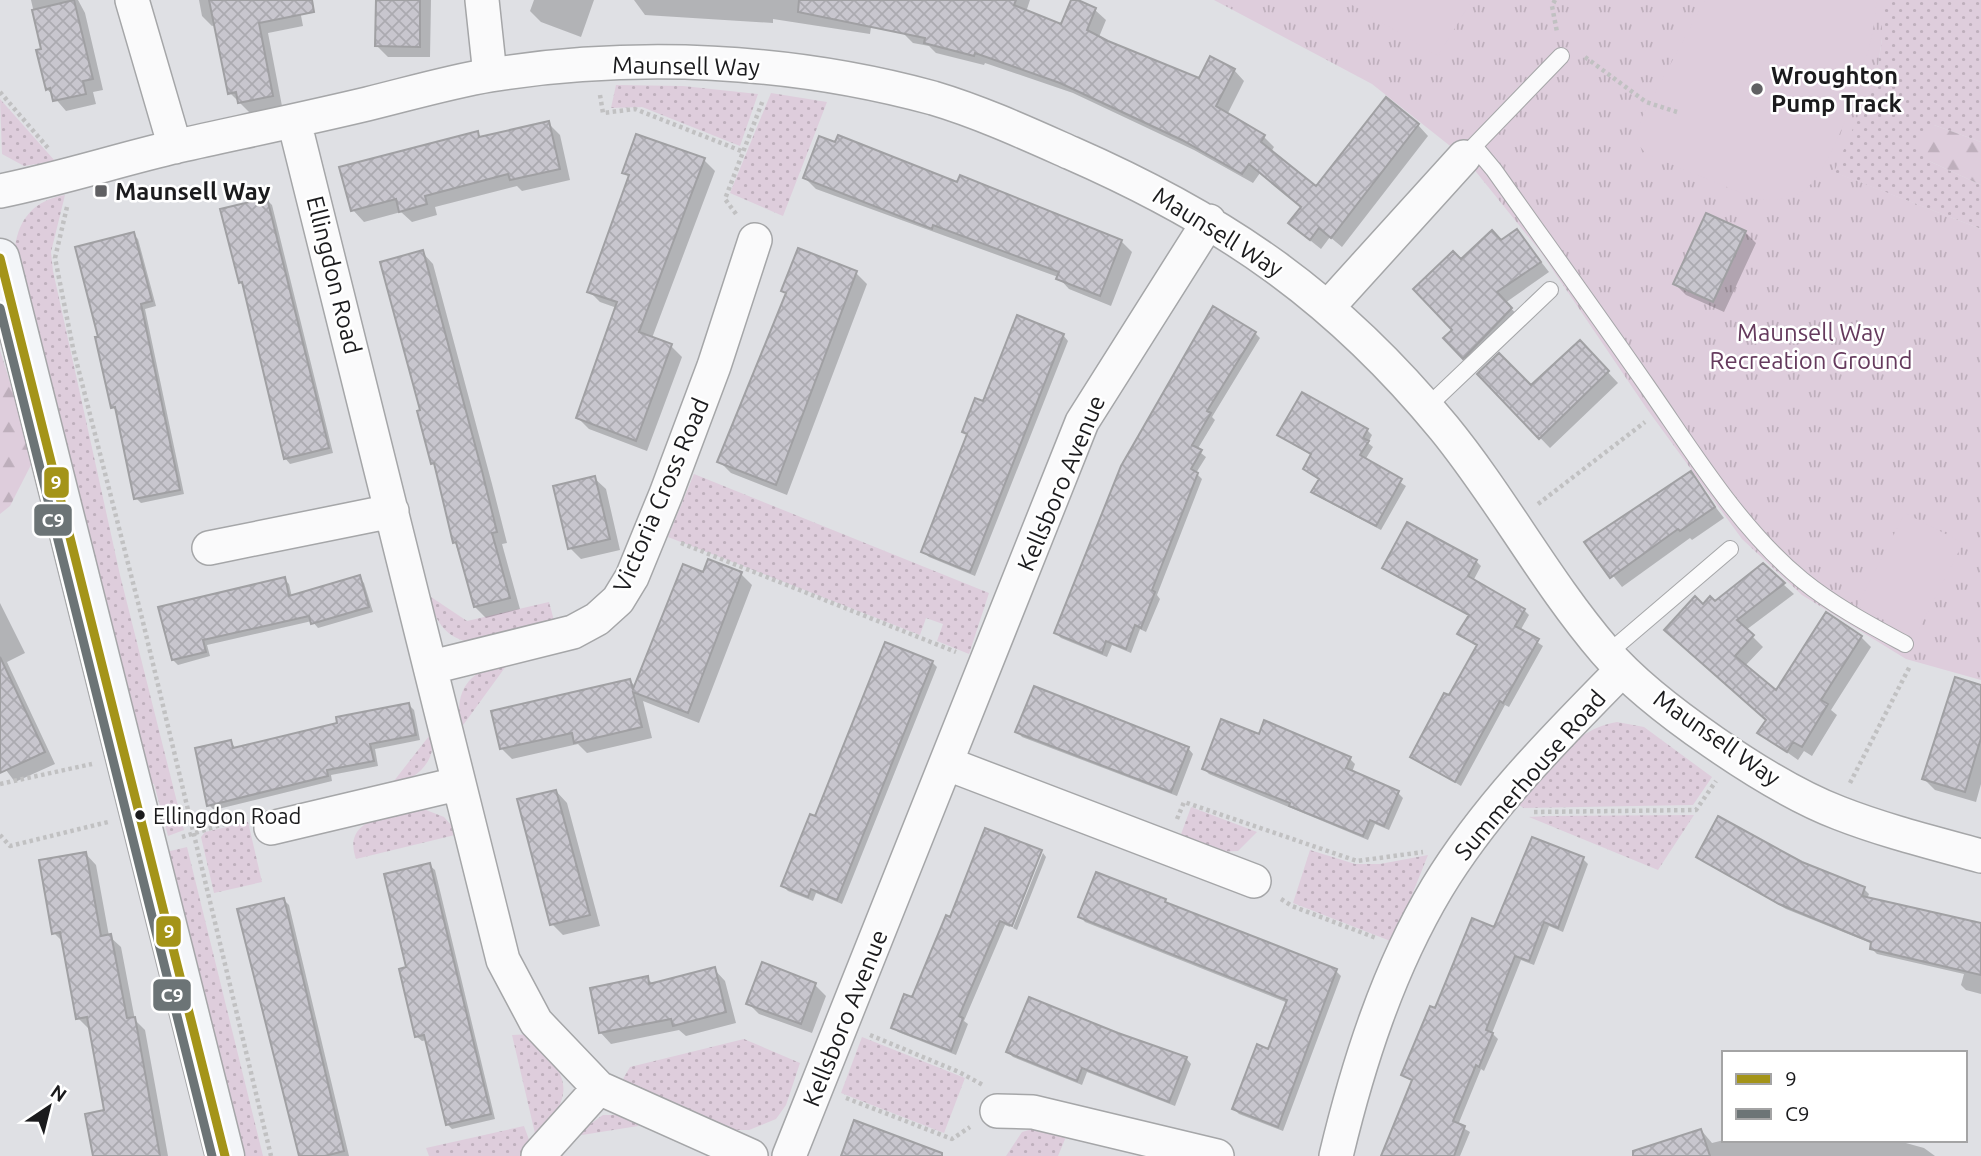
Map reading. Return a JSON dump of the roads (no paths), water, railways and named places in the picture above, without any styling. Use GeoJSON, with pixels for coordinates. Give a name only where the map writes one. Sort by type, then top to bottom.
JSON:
{"type":"FeatureCollection","features":[{"type":"Feature","properties":{"kind":"main road"},"geometry":{"type":"LineString","coordinates":[[0,258],[225,1156]]}},
{"type":"Feature","properties":{"kind":"street"},"geometry":{"type":"LineString","coordinates":[[132,0],[175,147]]}},
{"type":"Feature","properties":{"kind":"street"},"geometry":{"type":"LineString","coordinates":[[482,0],[490,75]]}},
{"type":"Feature","properties":{"kind":"street","name":"Maunsell Way"},"geometry":{"type":"LineString","coordinates":[[0,191],[175,147],[490,75],[594,65],[654,61],[772,68],[892,89],[978,113],[1115,172],[1209,221],[1273,263],[1328,307],[1427,407],[1477,470],[1547,577],[1615,662],[1681,718],[1729,751],[1835,812],[1981,856]]}},
{"type":"Feature","properties":{"kind":"street","name":"Ellingdon Road"},"geometry":{"type":"LineString","coordinates":[[294,121],[503,960],[536,1022],[599,1088],[751,1156]]}},
{"type":"Feature","properties":{"kind":"street"},"geometry":{"type":"LineString","coordinates":[[1328,307],[1469,152]]}},
{"type":"Feature","properties":{"kind":"street","name":"Kellsboro Avenue"},"geometry":{"type":"LineString","coordinates":[[789,1156],[1087,413],[1209,221]]}},
{"type":"Feature","properties":{"kind":"street","name":"Victoria Cross Road"},"geometry":{"type":"LineString","coordinates":[[432,667],[562,636],[597,618],[626,590],[714,366],[755,240]]}},
{"type":"Feature","properties":{"kind":"street"},"geometry":{"type":"LineString","coordinates":[[209,548],[392,511]]}},
{"type":"Feature","properties":{"kind":"street","name":"Summerhouse Road"},"geometry":{"type":"LineString","coordinates":[[1336,1156],[1356,1075],[1407,949],[1436,889],[1495,809],[1562,732],[1615,662]]}},
{"type":"Feature","properties":{"kind":"street"},"geometry":{"type":"LineString","coordinates":[[948,764],[1254,881]]}},
{"type":"Feature","properties":{"kind":"street"},"geometry":{"type":"LineString","coordinates":[[271,828],[457,784]]}},
{"type":"Feature","properties":{"kind":"street"},"geometry":{"type":"LineString","coordinates":[[538,1156],[599,1088]]}},
{"type":"Feature","properties":{"kind":"street"},"geometry":{"type":"LineString","coordinates":[[997,1111],[1033,1112],[1217,1156]]}},
{"type":"Feature","properties":{"kind":"lane"},"geometry":{"type":"LineString","coordinates":[[1561,56],[1469,152],[1745,521],[1772,553],[1803,581],[1850,613],[1905,644]]}},
{"type":"Feature","properties":{"kind":"lane"},"geometry":{"type":"LineString","coordinates":[[1427,407],[1550,290]]}},
{"type":"Feature","properties":{"kind":"lane"},"geometry":{"type":"LineString","coordinates":[[1615,662],[1730,549]]}},
{"type":"Feature","properties":{"kind":"place","name":"Wroughton Pump Track"},"geometry":{"type":"Point","coordinates":[1757,89]}},
{"type":"Feature","properties":{"kind":"place","name":"Maunsell Way"},"geometry":{"type":"Point","coordinates":[101,191]}},
{"type":"Feature","properties":{"kind":"place","name":"Ellingdon Road"},"geometry":{"type":"Point","coordinates":[140,815]}},
{"type":"Feature","properties":{"kind":"park label","name":"Maunsell Way Recreation Ground"},"geometry":{"type":"Point","coordinates":[1811,346]}}]}
